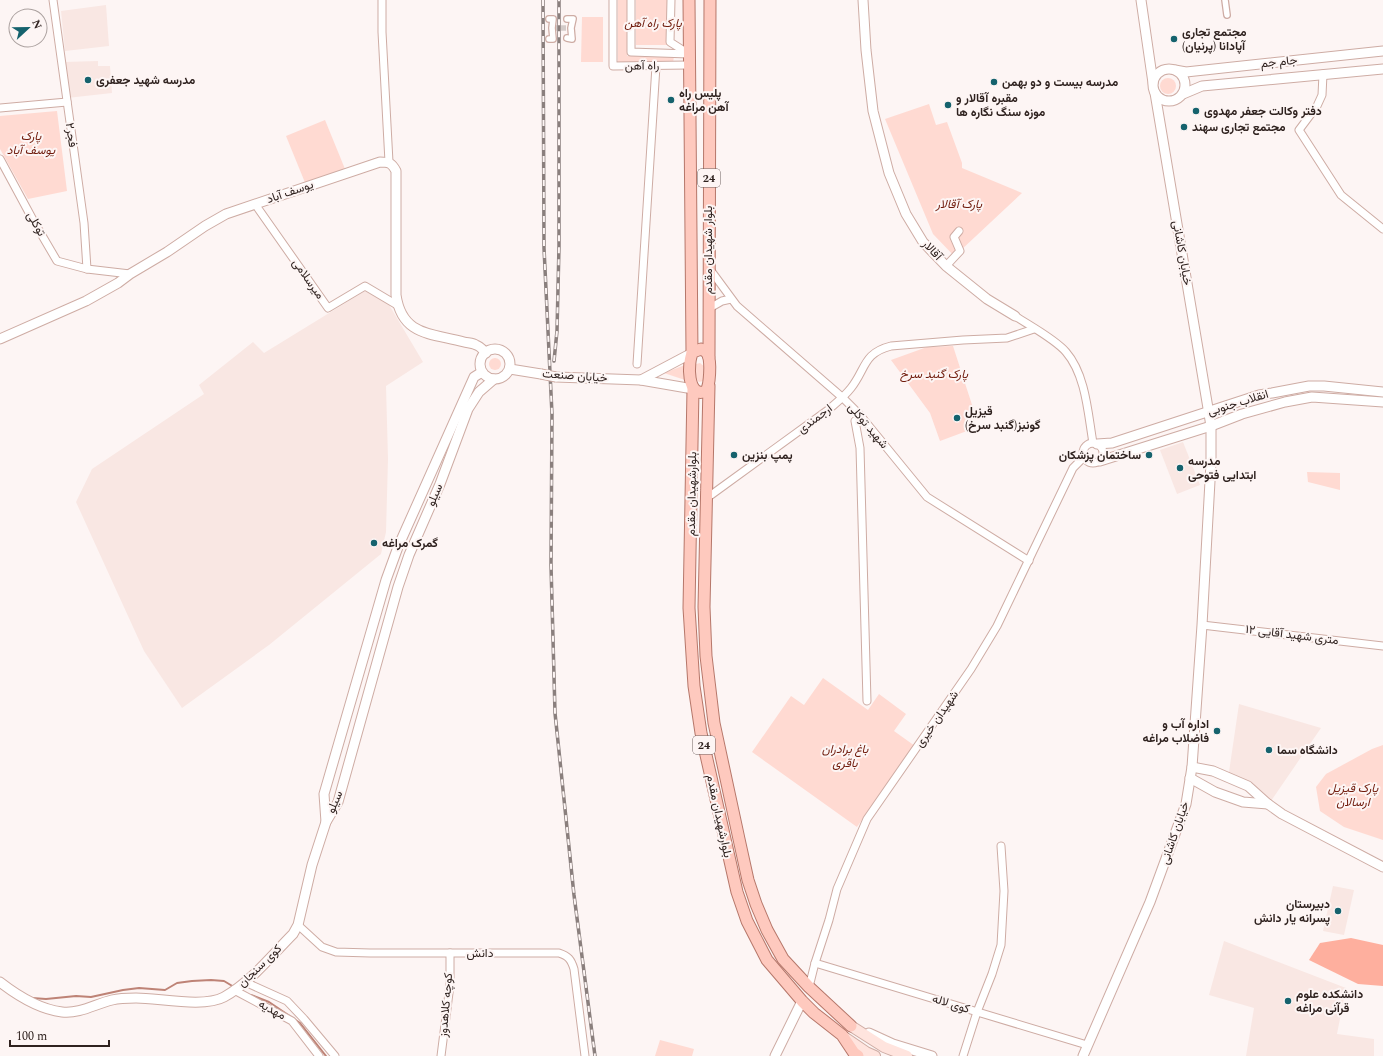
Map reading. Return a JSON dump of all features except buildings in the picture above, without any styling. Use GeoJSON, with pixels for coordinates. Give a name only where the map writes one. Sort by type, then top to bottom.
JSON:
{"type":"FeatureCollection","features":[{"type":"Feature","properties":{"kind":"main road","name":"بلوار شهیدان مقدم"},"geometry":{"type":"LineString","coordinates":[[689,0],[692,353]]}},
{"type":"Feature","properties":{"kind":"main road","name":"بلوار شهیدان مقدم"},"geometry":{"type":"LineString","coordinates":[[709,357],[708,267],[710,0]]}},
{"type":"Feature","properties":{"kind":"main road"},"geometry":{"type":"LineString","coordinates":[[692,353],[695,350],[701,349],[706,352],[709,357]]}},
{"type":"Feature","properties":{"kind":"main road","name":"24"},"geometry":{"type":"LineString","coordinates":[[692,353],[690,359],[690,382],[693,388]]}},
{"type":"Feature","properties":{"kind":"main road","name":"24"},"geometry":{"type":"LineString","coordinates":[[709,357],[709,386]]}},
{"type":"Feature","properties":{"kind":"main road"},"geometry":{"type":"LineString","coordinates":[[693,388],[700,392],[706,391],[709,386]]}},
{"type":"Feature","properties":{"kind":"main road","name":"بلوارشهیدان مقدم"},"geometry":{"type":"LineString","coordinates":[[709,386],[704,607],[705,654],[714,723],[739,840],[748,880],[756,904],[767,930],[783,959],[809,987],[851,1026]]}},
{"type":"Feature","properties":{"kind":"main road","name":"بلوارشهیدان مقدم"},"geometry":{"type":"LineString","coordinates":[[693,388],[689,608],[692,658],[698,718],[737,892],[747,921],[767,960],[802,1001],[814,1013],[842,1035],[854,1052],[866,1054]]}},
{"type":"Feature","properties":{"kind":"main road"},"geometry":{"type":"LineString","coordinates":[[851,1026],[884,1047],[907,1056]]}},
{"type":"Feature","properties":{"kind":"street","name":"فجر۲"},"geometry":{"type":"LineString","coordinates":[[53,0],[84,223],[87,269]]}},
{"type":"Feature","properties":{"kind":"street"},"geometry":{"type":"LineString","coordinates":[[382,0],[382,32],[389,162],[394,165],[396,171],[397,305],[408,323],[420,332],[477,345],[486,353]]}},
{"type":"Feature","properties":{"kind":"street","name":"راه آهن"},"geometry":{"type":"LineString","coordinates":[[613,0],[613,66],[689,66]]}},
{"type":"Feature","properties":{"kind":"street","name":"راه آهن"},"geometry":{"type":"LineString","coordinates":[[631,0],[631,52],[689,54]]}},
{"type":"Feature","properties":{"kind":"street"},"geometry":{"type":"LineString","coordinates":[[671,0],[670,42],[689,54]]}},
{"type":"Feature","properties":{"kind":"street","name":"آقالار"},"geometry":{"type":"LineString","coordinates":[[863,0],[866,50],[873,111],[889,173],[906,214],[923,242],[946,266],[987,299],[1057,344],[1066,352],[1074,365],[1086,396],[1095,443]]}},
{"type":"Feature","properties":{"kind":"street"},"geometry":{"type":"LineString","coordinates":[[1141,0],[1153,83],[1155,93],[1161,100],[1170,102],[1180,98],[1185,88],[1183,78],[1175,70],[1170,69],[1164,70],[1155,77],[1153,83]]}},
{"type":"Feature","properties":{"kind":"street"},"geometry":{"type":"LineString","coordinates":[[1225,0],[1227,15]]}},
{"type":"Feature","properties":{"kind":"street"},"geometry":{"type":"LineString","coordinates":[[549,19],[553,19],[553,39],[549,39]]}},
{"type":"Feature","properties":{"kind":"street"},"geometry":{"type":"LineString","coordinates":[[567,19],[573,20],[571,28],[572,39],[567,38]]}},
{"type":"Feature","properties":{"kind":"street","name":"جام جم"},"geometry":{"type":"LineString","coordinates":[[1175,70],[1186,72],[1383,51]]}},
{"type":"Feature","properties":{"kind":"street"},"geometry":{"type":"LineString","coordinates":[[1322,58],[1322,95],[1317,106],[1299,130],[1340,195],[1383,229]]}},
{"type":"Feature","properties":{"kind":"street"},"geometry":{"type":"LineString","coordinates":[[637,364],[656,66]]}},
{"type":"Feature","properties":{"kind":"street","name":"جام جم"},"geometry":{"type":"LineString","coordinates":[[1183,94],[1202,86],[1383,69]]}},
{"type":"Feature","properties":{"kind":"street","name":"خیابان کاشانی"},"geometry":{"type":"LineString","coordinates":[[1083,1056],[1150,902],[1186,804],[1192,767],[1202,625],[1211,426],[1155,93]]}},
{"type":"Feature","properties":{"kind":"street"},"geometry":{"type":"LineString","coordinates":[[0,108],[67,102]]}},
{"type":"Feature","properties":{"kind":"street","name":"توکلی"},"geometry":{"type":"LineString","coordinates":[[0,159],[33,220],[57,260],[87,269],[130,274]]}},
{"type":"Feature","properties":{"kind":"street","name":"یوسف آباد"},"geometry":{"type":"LineString","coordinates":[[0,339],[86,301],[118,284],[130,274],[226,214],[380,162],[389,162]]}},
{"type":"Feature","properties":{"kind":"street","name":"میرسلامی"},"geometry":{"type":"LineString","coordinates":[[255,204],[328,308],[366,286],[397,305]]}},
{"type":"Feature","properties":{"kind":"street"},"geometry":{"type":"LineString","coordinates":[[946,266],[960,251],[954,237],[959,231]]}},
{"type":"Feature","properties":{"kind":"street","name":"شهید توکلی"},"geometry":{"type":"LineString","coordinates":[[708,267],[730,299],[737,306],[843,398],[860,415],[926,497],[1029,561]]}},
{"type":"Feature","properties":{"kind":"street"},"geometry":{"type":"LineString","coordinates":[[708,308],[722,300],[730,299]]}},
{"type":"Feature","properties":{"kind":"street","name":"ارجمندی"},"geometry":{"type":"LineString","coordinates":[[707,494],[711,495],[843,398],[852,387],[861,370],[871,356],[881,349],[891,346],[948,341],[1007,338],[1034,329]]}},
{"type":"Feature","properties":{"kind":"street"},"geometry":{"type":"LineString","coordinates":[[494,349],[504,352],[510,360],[510,369],[503,377],[494,379],[482,372],[480,363],[486,353],[494,349]]}},
{"type":"Feature","properties":{"kind":"street","name":"خیابان صنعت"},"geometry":{"type":"LineString","coordinates":[[641,380],[692,353]]}},
{"type":"Feature","properties":{"kind":"street","name":"خیابان صنعت"},"geometry":{"type":"LineString","coordinates":[[510,369],[556,377],[641,380],[693,388]]}},
{"type":"Feature","properties":{"kind":"street","name":"سیلو"},"geometry":{"type":"LineString","coordinates":[[326,822],[338,802],[398,587],[409,555],[440,484],[455,431],[474,377],[482,372]]}},
{"type":"Feature","properties":{"kind":"street","name":"سیلو"},"geometry":{"type":"LineString","coordinates":[[326,822],[324,794],[386,580],[398,547],[455,431],[479,392],[494,379]]}},
{"type":"Feature","properties":{"kind":"street","name":"انقلاب جنوبی"},"geometry":{"type":"LineString","coordinates":[[1095,443],[1112,443],[1259,395],[1308,386],[1324,386],[1383,392]]}},
{"type":"Feature","properties":{"kind":"street"},"geometry":{"type":"LineString","coordinates":[[1259,395],[1256,402],[1258,406],[1262,408]]}},
{"type":"Feature","properties":{"kind":"street","name":"انقلاب جنوبی"},"geometry":{"type":"LineString","coordinates":[[1100,461],[1211,426],[1262,408],[1312,397],[1383,402]]}},
{"type":"Feature","properties":{"kind":"street"},"geometry":{"type":"LineString","coordinates":[[855,420],[860,448],[867,701]]}},
{"type":"Feature","properties":{"kind":"street"},"geometry":{"type":"LineString","coordinates":[[1090,443],[1095,443],[1100,445],[1103,451],[1102,458],[1095,464],[1091,464],[1085,460],[1083,451],[1084,448],[1090,443]]}},
{"type":"Feature","properties":{"kind":"street","name":"شهیدان خیری"},"geometry":{"type":"LineString","coordinates":[[809,987],[837,889],[867,819],[973,666],[997,626],[1073,468],[1084,457]]}},
{"type":"Feature","properties":{"kind":"street"},"geometry":{"type":"LineString","coordinates":[[398,547],[409,555]]}},
{"type":"Feature","properties":{"kind":"street","name":"۱۲ متری شهید آقایی"},"geometry":{"type":"LineString","coordinates":[[1202,625],[1383,646]]}},
{"type":"Feature","properties":{"kind":"street"},"geometry":{"type":"LineString","coordinates":[[1192,767],[1213,771],[1248,786],[1282,814],[1383,867]]}},
{"type":"Feature","properties":{"kind":"street"},"geometry":{"type":"LineString","coordinates":[[1190,778],[1216,792],[1243,802],[1268,804]]}},
{"type":"Feature","properties":{"kind":"street","name":"کوی سنجان"},"geometry":{"type":"LineString","coordinates":[[0,982],[19,997],[45,1008],[62,1012],[78,1011],[112,1000],[135,998],[206,1002],[223,997],[238,987],[293,934],[298,925],[312,865],[326,822]]}},
{"type":"Feature","properties":{"kind":"street"},"geometry":{"type":"LineString","coordinates":[[963,1056],[1001,945],[1004,891],[1001,846]]}},
{"type":"Feature","properties":{"kind":"street","name":"دانش"},"geometry":{"type":"LineString","coordinates":[[298,925],[322,947],[336,952],[559,953],[565,955],[571,959],[574,968],[585,1056]]}},
{"type":"Feature","properties":{"kind":"street","name":"کوچه کلاهدوز"},"geometry":{"type":"LineString","coordinates":[[441,1056],[450,985],[450,953]]}},
{"type":"Feature","properties":{"kind":"street","name":"کوی لاله"},"geometry":{"type":"LineString","coordinates":[[815,963],[1087,1045]]}},
{"type":"Feature","properties":{"kind":"street"},"geometry":{"type":"LineString","coordinates":[[238,987],[287,1001],[335,1056]]}},
{"type":"Feature","properties":{"kind":"street","name":"مهدیه"},"geometry":{"type":"LineString","coordinates":[[238,987],[292,1021],[319,1056]]}},
{"type":"Feature","properties":{"kind":"street"},"geometry":{"type":"LineString","coordinates":[[776,1056],[802,1001]]}},
{"type":"Feature","properties":{"kind":"street","name":"24"},"geometry":{"type":"LineString","coordinates":[[851,1026],[893,1044],[932,1056]]}},
{"type":"Feature","properties":{"kind":"shaded area"},"geometry":{"type":"Polygon","coordinates":[[[106,5],[109,46],[65,51],[61,11],[106,5]]]}},
{"type":"Feature","properties":{"kind":"shaded area","name":"مدرسه شهید جعفری"},"geometry":{"type":"Polygon","coordinates":[[[98,61],[98,66],[110,66],[112,93],[67,98],[64,62],[98,61]]]}},
{"type":"Feature","properties":{"kind":"shaded area"},"geometry":{"type":"Polygon","coordinates":[[[365,291],[388,303],[423,362],[386,386],[388,459],[386,532],[381,554],[269,645],[182,708],[144,651],[76,502],[92,469],[204,394],[199,385],[253,342],[264,353],[365,291]]]}},
{"type":"Feature","properties":{"kind":"shaded area","name":"مدرسه ابتدایی فتوحی"},"geometry":{"type":"Polygon","coordinates":[[[1183,442],[1200,485],[1177,494],[1160,450],[1183,442]]]}},
{"type":"Feature","properties":{"kind":"shaded area","name":"دانشگاه سما"},"geometry":{"type":"Polygon","coordinates":[[[1239,704],[1321,728],[1271,801],[1229,772],[1239,704]]]}},
{"type":"Feature","properties":{"kind":"shaded area","name":"دبیرستان پسرانه یار دانش"},"geometry":{"type":"Polygon","coordinates":[[[1333,886],[1354,890],[1344,935],[1323,931],[1333,886]]]}},
{"type":"Feature","properties":{"kind":"shaded area"},"geometry":{"type":"Polygon","coordinates":[[[1351,938],[1383,945],[1383,986],[1358,984],[1309,960],[1320,943],[1351,938]]]}},
{"type":"Feature","properties":{"kind":"shaded area","name":"دانشکده علوم قرآنی مراغه"},"geometry":{"type":"Polygon","coordinates":[[[1224,941],[1346,988],[1337,1034],[1374,1039],[1374,1056],[1246,1056],[1254,1008],[1209,995],[1224,941]]]}},
{"type":"Feature","properties":{"kind":"green space"},"geometry":{"type":"Polygon","coordinates":[[[618,0],[627,0],[627,56],[674,56],[673,63],[618,63],[618,0]]]}},
{"type":"Feature","properties":{"kind":"green space","name":"پارک راه آهن"},"geometry":{"type":"Polygon","coordinates":[[[636,0],[669,0],[669,45],[636,45],[636,0]]]}},
{"type":"Feature","properties":{"kind":"green space"},"geometry":{"type":"Polygon","coordinates":[[[582,17],[603,17],[603,62],[581,62],[582,17]]]}},
{"type":"Feature","properties":{"kind":"green space"},"geometry":{"type":"Polygon","coordinates":[[[1168,78],[1174,80],[1176,86],[1174,92],[1168,94],[1162,92],[1160,86],[1162,80],[1168,78]]]}},
{"type":"Feature","properties":{"kind":"green space","name":"پارک آقالار"},"geometry":{"type":"Polygon","coordinates":[[[929,104],[936,125],[947,122],[962,163],[962,168],[1022,193],[960,251],[957,259],[933,234],[885,119],[929,104]]]}},
{"type":"Feature","properties":{"kind":"green space","name":"پارک یوسف آباد"},"geometry":{"type":"Polygon","coordinates":[[[57,111],[67,191],[28,199],[0,149],[0,116],[57,111]]]}},
{"type":"Feature","properties":{"kind":"green space"},"geometry":{"type":"Polygon","coordinates":[[[325,120],[345,169],[306,185],[286,136],[325,120]]]}},
{"type":"Feature","properties":{"kind":"green space","name":"پارک گنبد سرخ"},"geometry":{"type":"Polygon","coordinates":[[[953,346],[974,411],[970,414],[975,428],[940,441],[930,413],[891,360],[927,347],[953,346]]]}},
{"type":"Feature","properties":{"kind":"green space"},"geometry":{"type":"Polygon","coordinates":[[[495,358],[499,360],[501,364],[499,368],[495,370],[491,368],[489,364],[491,360],[495,358]]]}},
{"type":"Feature","properties":{"kind":"green space"},"geometry":{"type":"Polygon","coordinates":[[[700,363],[705,367],[705,378],[703,381],[699,382],[695,378],[694,367],[696,364],[700,363]]]}},
{"type":"Feature","properties":{"kind":"green space"},"geometry":{"type":"Polygon","coordinates":[[[685,365],[685,380],[664,373],[685,365]]]}},
{"type":"Feature","properties":{"kind":"green space"},"geometry":{"type":"Polygon","coordinates":[[[1307,472],[1340,473],[1340,490],[1308,482],[1307,472]]]}},
{"type":"Feature","properties":{"kind":"green space","name":"باغ برادران باقری"},"geometry":{"type":"Polygon","coordinates":[[[823,678],[868,710],[879,694],[906,714],[894,731],[915,746],[857,827],[752,752],[791,696],[804,705],[823,678]]]}},
{"type":"Feature","properties":{"kind":"green space","name":"پارک قیزیل ارسالان"},"geometry":{"type":"Polygon","coordinates":[[[1383,745],[1383,840],[1344,827],[1320,811],[1316,787],[1326,774],[1372,749],[1383,745]]]}},
{"type":"Feature","properties":{"kind":"green space"},"geometry":{"type":"Polygon","coordinates":[[[660,1040],[694,1049],[692,1056],[655,1056],[660,1040]]]}},
{"type":"Feature","properties":{"kind":"waterway"},"geometry":{"type":"LineString","coordinates":[[32,998],[46,999],[76,996],[91,997],[139,988],[165,990],[177,983],[192,981],[224,981],[234,987]]}},
{"type":"Feature","properties":{"kind":"waterway"},"geometry":{"type":"LineString","coordinates":[[251,995],[269,1002],[300,1023],[326,1056]]}},
{"type":"Feature","properties":{"kind":"tunnel"},"geometry":{"type":"LineString","coordinates":[[552,28],[571,28]]}},
{"type":"Feature","properties":{"kind":"railway"},"geometry":{"type":"LineString","coordinates":[[543,0],[544,248],[552,414],[551,565],[555,713],[574,895],[595,1056]]}},
{"type":"Feature","properties":{"kind":"railway"},"geometry":{"type":"LineString","coordinates":[[554,361],[557,331],[559,246],[559,0]]}},
{"type":"Feature","properties":{"kind":"place","name":"مجتمع تجاری آپادانا (پرنیان)"},"geometry":{"type":"Point","coordinates":[1174,39]}},
{"type":"Feature","properties":{"kind":"place","name":"مدرسه شهید جعفری"},"geometry":{"type":"Point","coordinates":[88,80]}},
{"type":"Feature","properties":{"kind":"place","name":"مدرسه بیست و دو بهمن"},"geometry":{"type":"Point","coordinates":[994,82]}},
{"type":"Feature","properties":{"kind":"place","name":"پلیس راه آهن مراغه"},"geometry":{"type":"Point","coordinates":[671,100]}},
{"type":"Feature","properties":{"kind":"place","name":"مقبره آقالار و موزه سنگ نگاره ها"},"geometry":{"type":"Point","coordinates":[948,105]}},
{"type":"Feature","properties":{"kind":"place","name":"دفتر وکالت جعفر مهدوی"},"geometry":{"type":"Point","coordinates":[1196,111]}},
{"type":"Feature","properties":{"kind":"place","name":"مجتمع تجاری سهند"},"geometry":{"type":"Point","coordinates":[1184,127]}},
{"type":"Feature","properties":{"kind":"place","name":"قیزیل گونبز(گنبد سرخ)"},"geometry":{"type":"Point","coordinates":[957,418]}},
{"type":"Feature","properties":{"kind":"place","name":"پمپ بنزین"},"geometry":{"type":"Point","coordinates":[734,455]}},
{"type":"Feature","properties":{"kind":"place","name":"ساختمان پزشکان"},"geometry":{"type":"Point","coordinates":[1149,455]}},
{"type":"Feature","properties":{"kind":"place","name":"مدرسه ابتدایی فتوحی"},"geometry":{"type":"Point","coordinates":[1180,468]}},
{"type":"Feature","properties":{"kind":"place","name":"گمرک مراغه"},"geometry":{"type":"Point","coordinates":[374,543]}},
{"type":"Feature","properties":{"kind":"place","name":"اداره آب و فاضلاب مراغه"},"geometry":{"type":"Point","coordinates":[1217,731]}},
{"type":"Feature","properties":{"kind":"place","name":"دانشگاه سما"},"geometry":{"type":"Point","coordinates":[1269,750]}},
{"type":"Feature","properties":{"kind":"place","name":"دبیرستان پسرانه یار دانش"},"geometry":{"type":"Point","coordinates":[1338,911]}},
{"type":"Feature","properties":{"kind":"place","name":"دانشکده علوم قرآنی مراغه"},"geometry":{"type":"Point","coordinates":[1288,1001]}}]}
